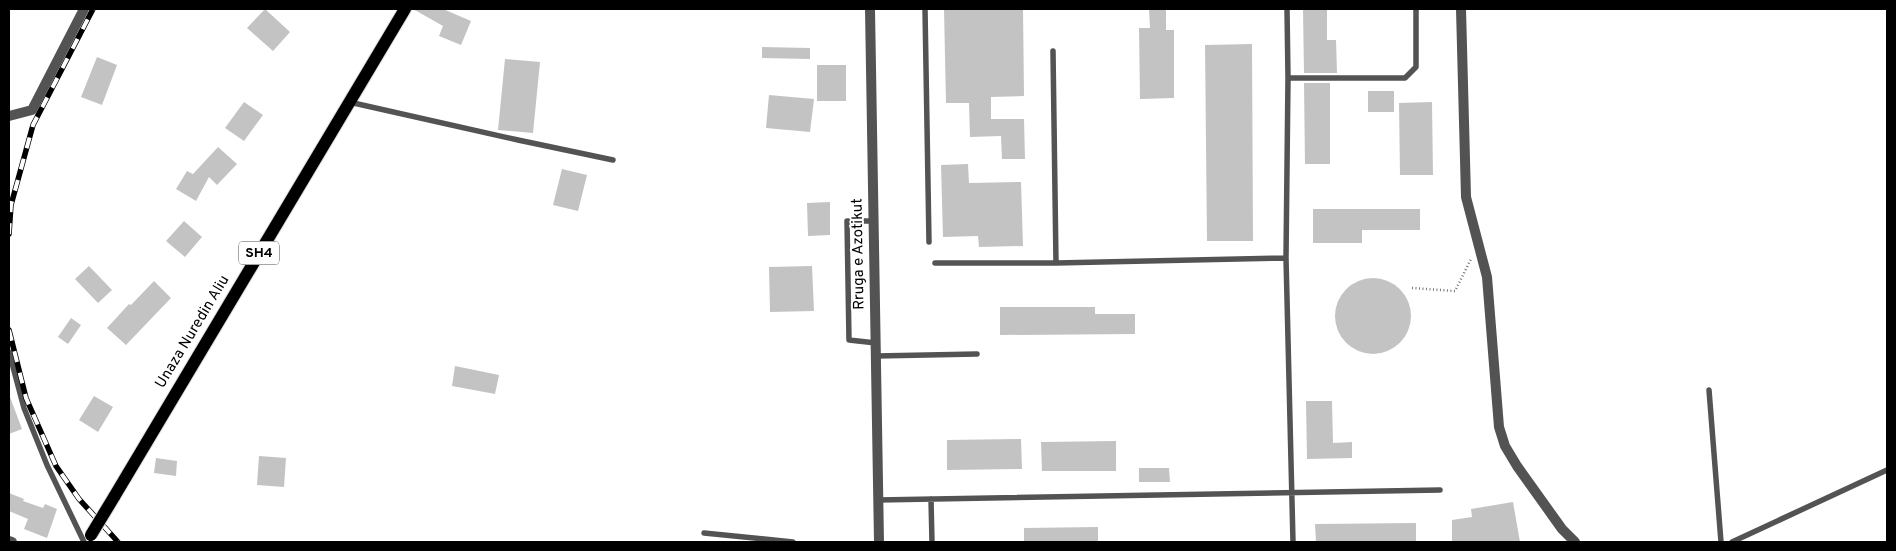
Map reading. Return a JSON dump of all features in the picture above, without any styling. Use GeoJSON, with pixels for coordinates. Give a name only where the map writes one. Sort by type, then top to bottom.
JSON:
{"type":"FeatureCollection","features":[{"type":"Feature","properties":{"kind":"main road","name":"Unaza Nuredin Aliu"},"geometry":{"type":"LineString","coordinates":[[88,540],[405,9]]}},
{"type":"Feature","properties":{"kind":"street"},"geometry":{"type":"LineString","coordinates":[[9,116],[32,110],[84,9]]}},
{"type":"Feature","properties":{"kind":"street","name":"Rruga e Azotikut"},"geometry":{"type":"LineString","coordinates":[[870,9],[879,542]]}},
{"type":"Feature","properties":{"kind":"street"},"geometry":{"type":"LineString","coordinates":[[1461,9],[1466,197],[1471,223],[1479,245],[1487,278],[1499,427],[1505,446],[1562,529],[1575,542]]}},
{"type":"Feature","properties":{"kind":"lane"},"geometry":{"type":"LineString","coordinates":[[924,9],[929,242]]}},
{"type":"Feature","properties":{"kind":"lane"},"geometry":{"type":"LineString","coordinates":[[1287,9],[1286,258],[1293,542]]}},
{"type":"Feature","properties":{"kind":"lane"},"geometry":{"type":"LineString","coordinates":[[1288,78],[1405,78],[1412,73],[1416,66],[1416,9]]}},
{"type":"Feature","properties":{"kind":"lane"},"geometry":{"type":"LineString","coordinates":[[1053,51],[1056,263]]}},
{"type":"Feature","properties":{"kind":"lane"},"geometry":{"type":"LineString","coordinates":[[349,102],[613,160]]}},
{"type":"Feature","properties":{"kind":"lane"},"geometry":{"type":"LineString","coordinates":[[874,221],[847,221],[849,340],[876,343]]}},
{"type":"Feature","properties":{"kind":"lane"},"geometry":{"type":"LineString","coordinates":[[935,263],[1056,263],[1286,258]]}},
{"type":"Feature","properties":{"kind":"lane"},"geometry":{"type":"LineString","coordinates":[[9,352],[24,408],[47,465],[88,540]]}},
{"type":"Feature","properties":{"kind":"lane"},"geometry":{"type":"LineString","coordinates":[[876,356],[977,354]]}},
{"type":"Feature","properties":{"kind":"lane"},"geometry":{"type":"LineString","coordinates":[[1709,390],[1721,542]]}},
{"type":"Feature","properties":{"kind":"lane"},"geometry":{"type":"LineString","coordinates":[[1732,542],[1752,531],[1887,470]]}},
{"type":"Feature","properties":{"kind":"lane"},"geometry":{"type":"LineString","coordinates":[[878,500],[1440,490]]}},
{"type":"Feature","properties":{"kind":"lane"},"geometry":{"type":"LineString","coordinates":[[931,499],[932,542]]}},
{"type":"Feature","properties":{"kind":"lane"},"geometry":{"type":"LineString","coordinates":[[704,533],[793,542]]}},
{"type":"Feature","properties":{"kind":"path"},"geometry":{"type":"LineString","coordinates":[[1412,288],[1455,291],[1479,245]]}},
{"type":"Feature","properties":{"kind":"building"},"geometry":{"type":"Polygon","coordinates":[[[265,9],[290,32],[273,51],[247,28],[265,9]]]}},
{"type":"Feature","properties":{"kind":"building"},"geometry":{"type":"Polygon","coordinates":[[[413,9],[443,9],[471,21],[461,45],[439,36],[443,26],[413,9]]]}},
{"type":"Feature","properties":{"kind":"building"},"geometry":{"type":"Polygon","coordinates":[[[944,9],[1023,9],[1024,96],[991,97],[991,119],[1024,119],[1025,159],[1002,159],[1001,136],[970,137],[969,103],[946,103],[944,9]]]}},
{"type":"Feature","properties":{"kind":"building"},"geometry":{"type":"Polygon","coordinates":[[[1149,9],[1166,9],[1166,30],[1174,30],[1174,98],[1140,99],[1139,28],[1150,28],[1149,9]]]}},
{"type":"Feature","properties":{"kind":"building"},"geometry":{"type":"Polygon","coordinates":[[[1303,10],[1327,10],[1327,40],[1336,40],[1337,73],[1304,73],[1303,10]]]}},
{"type":"Feature","properties":{"kind":"building"},"geometry":{"type":"Polygon","coordinates":[[[1252,44],[1253,241],[1207,241],[1205,45],[1252,44]]]}},
{"type":"Feature","properties":{"kind":"building"},"geometry":{"type":"Polygon","coordinates":[[[762,47],[810,48],[810,59],[762,58],[762,47]]]}},
{"type":"Feature","properties":{"kind":"building"},"geometry":{"type":"Polygon","coordinates":[[[97,57],[117,65],[102,105],[81,97],[97,57]]]}},
{"type":"Feature","properties":{"kind":"building"},"geometry":{"type":"Polygon","coordinates":[[[505,59],[540,62],[533,133],[498,130],[505,59]]]}},
{"type":"Feature","properties":{"kind":"building"},"geometry":{"type":"Polygon","coordinates":[[[817,65],[846,65],[846,101],[817,101],[817,65]]]}},
{"type":"Feature","properties":{"kind":"building"},"geometry":{"type":"Polygon","coordinates":[[[1304,83],[1330,83],[1330,164],[1305,164],[1304,83]]]}},
{"type":"Feature","properties":{"kind":"building"},"geometry":{"type":"Polygon","coordinates":[[[1368,91],[1394,91],[1394,112],[1368,112],[1368,91]]]}},
{"type":"Feature","properties":{"kind":"building"},"geometry":{"type":"Polygon","coordinates":[[[769,95],[814,99],[810,132],[766,128],[769,95]]]}},
{"type":"Feature","properties":{"kind":"building"},"geometry":{"type":"Polygon","coordinates":[[[244,102],[263,115],[244,141],[225,128],[244,102]]]}},
{"type":"Feature","properties":{"kind":"building"},"geometry":{"type":"Polygon","coordinates":[[[1432,102],[1433,175],[1400,175],[1399,103],[1432,102]]]}},
{"type":"Feature","properties":{"kind":"building"},"geometry":{"type":"Polygon","coordinates":[[[218,147],[237,164],[217,185],[209,177],[196,201],[176,189],[187,171],[193,174],[218,147]]]}},
{"type":"Feature","properties":{"kind":"building"},"geometry":{"type":"Polygon","coordinates":[[[968,164],[969,183],[1021,182],[1023,246],[979,247],[978,236],[943,237],[941,165],[968,164]]]}},
{"type":"Feature","properties":{"kind":"building"},"geometry":{"type":"Polygon","coordinates":[[[562,169],[587,175],[578,211],[553,205],[562,169]]]}},
{"type":"Feature","properties":{"kind":"building"},"geometry":{"type":"Polygon","coordinates":[[[830,202],[830,235],[808,236],[807,203],[830,202]]]}},
{"type":"Feature","properties":{"kind":"building"},"geometry":{"type":"Polygon","coordinates":[[[1313,209],[1420,209],[1420,230],[1362,230],[1362,243],[1313,243],[1313,209]]]}},
{"type":"Feature","properties":{"kind":"building"},"geometry":{"type":"Polygon","coordinates":[[[184,221],[202,237],[185,257],[166,241],[184,221]]]}},
{"type":"Feature","properties":{"kind":"building"},"geometry":{"type":"Polygon","coordinates":[[[89,266],[112,290],[98,303],[75,279],[89,266]]]}},
{"type":"Feature","properties":{"kind":"building"},"geometry":{"type":"Polygon","coordinates":[[[812,266],[814,311],[770,312],[769,267],[812,266]]]}},
{"type":"Feature","properties":{"kind":"building"},"geometry":{"type":"Polygon","coordinates":[[[1373,278],[1388,281],[1400,289],[1408,301],[1411,316],[1408,331],[1400,343],[1388,351],[1373,354],[1358,351],[1346,343],[1338,331],[1335,316],[1338,301],[1346,289],[1358,281],[1373,278]]]}},
{"type":"Feature","properties":{"kind":"building"},"geometry":{"type":"Polygon","coordinates":[[[154,281],[171,298],[126,345],[107,328],[154,281]]]}},
{"type":"Feature","properties":{"kind":"building"},"geometry":{"type":"Polygon","coordinates":[[[1000,307],[1095,307],[1095,314],[1135,314],[1135,334],[1000,335],[1000,307]]]}},
{"type":"Feature","properties":{"kind":"building"},"geometry":{"type":"Polygon","coordinates":[[[71,318],[81,325],[68,344],[58,337],[71,318]]]}},
{"type":"Feature","properties":{"kind":"building"},"geometry":{"type":"Polygon","coordinates":[[[455,366],[499,375],[495,394],[452,386],[455,366]]]}},
{"type":"Feature","properties":{"kind":"building"},"geometry":{"type":"Polygon","coordinates":[[[94,396],[113,407],[98,432],[79,420],[94,396]]]}},
{"type":"Feature","properties":{"kind":"building"},"geometry":{"type":"Polygon","coordinates":[[[9,397],[22,429],[9,434],[9,397]]]}},
{"type":"Feature","properties":{"kind":"building"},"geometry":{"type":"Polygon","coordinates":[[[1306,401],[1332,401],[1333,443],[1352,442],[1352,458],[1307,459],[1306,401]]]}},
{"type":"Feature","properties":{"kind":"building"},"geometry":{"type":"Polygon","coordinates":[[[1021,439],[1022,469],[947,470],[947,440],[1021,439]]]}},
{"type":"Feature","properties":{"kind":"building"},"geometry":{"type":"Polygon","coordinates":[[[1116,441],[1116,471],[1042,471],[1041,442],[1116,441]]]}},
{"type":"Feature","properties":{"kind":"building"},"geometry":{"type":"Polygon","coordinates":[[[259,456],[286,458],[284,487],[257,485],[259,456]]]}},
{"type":"Feature","properties":{"kind":"building"},"geometry":{"type":"Polygon","coordinates":[[[156,458],[177,461],[176,476],[154,473],[156,458]]]}},
{"type":"Feature","properties":{"kind":"building"},"geometry":{"type":"Polygon","coordinates":[[[1139,468],[1169,468],[1170,482],[1139,482],[1139,468]]]}},
{"type":"Feature","properties":{"kind":"building"},"geometry":{"type":"Polygon","coordinates":[[[9,493],[24,499],[23,501],[43,508],[45,504],[57,509],[47,538],[24,529],[28,519],[9,511],[9,493]]]}},
{"type":"Feature","properties":{"kind":"building"},"geometry":{"type":"Polygon","coordinates":[[[1513,502],[1520,542],[1452,542],[1452,520],[1472,517],[1471,509],[1513,502]]]}},
{"type":"Feature","properties":{"kind":"building"},"geometry":{"type":"Polygon","coordinates":[[[1416,523],[1416,542],[1316,542],[1315,524],[1416,523]]]}},
{"type":"Feature","properties":{"kind":"building"},"geometry":{"type":"Polygon","coordinates":[[[1098,527],[1098,542],[1024,542],[1024,528],[1098,527]]]}},
{"type":"Feature","properties":{"kind":"railway"},"geometry":{"type":"LineString","coordinates":[[9,234],[11,205],[33,125],[93,9]]}},
{"type":"Feature","properties":{"kind":"railway"},"geometry":{"type":"LineString","coordinates":[[9,330],[26,398],[56,466],[79,499],[118,542]]}}]}
